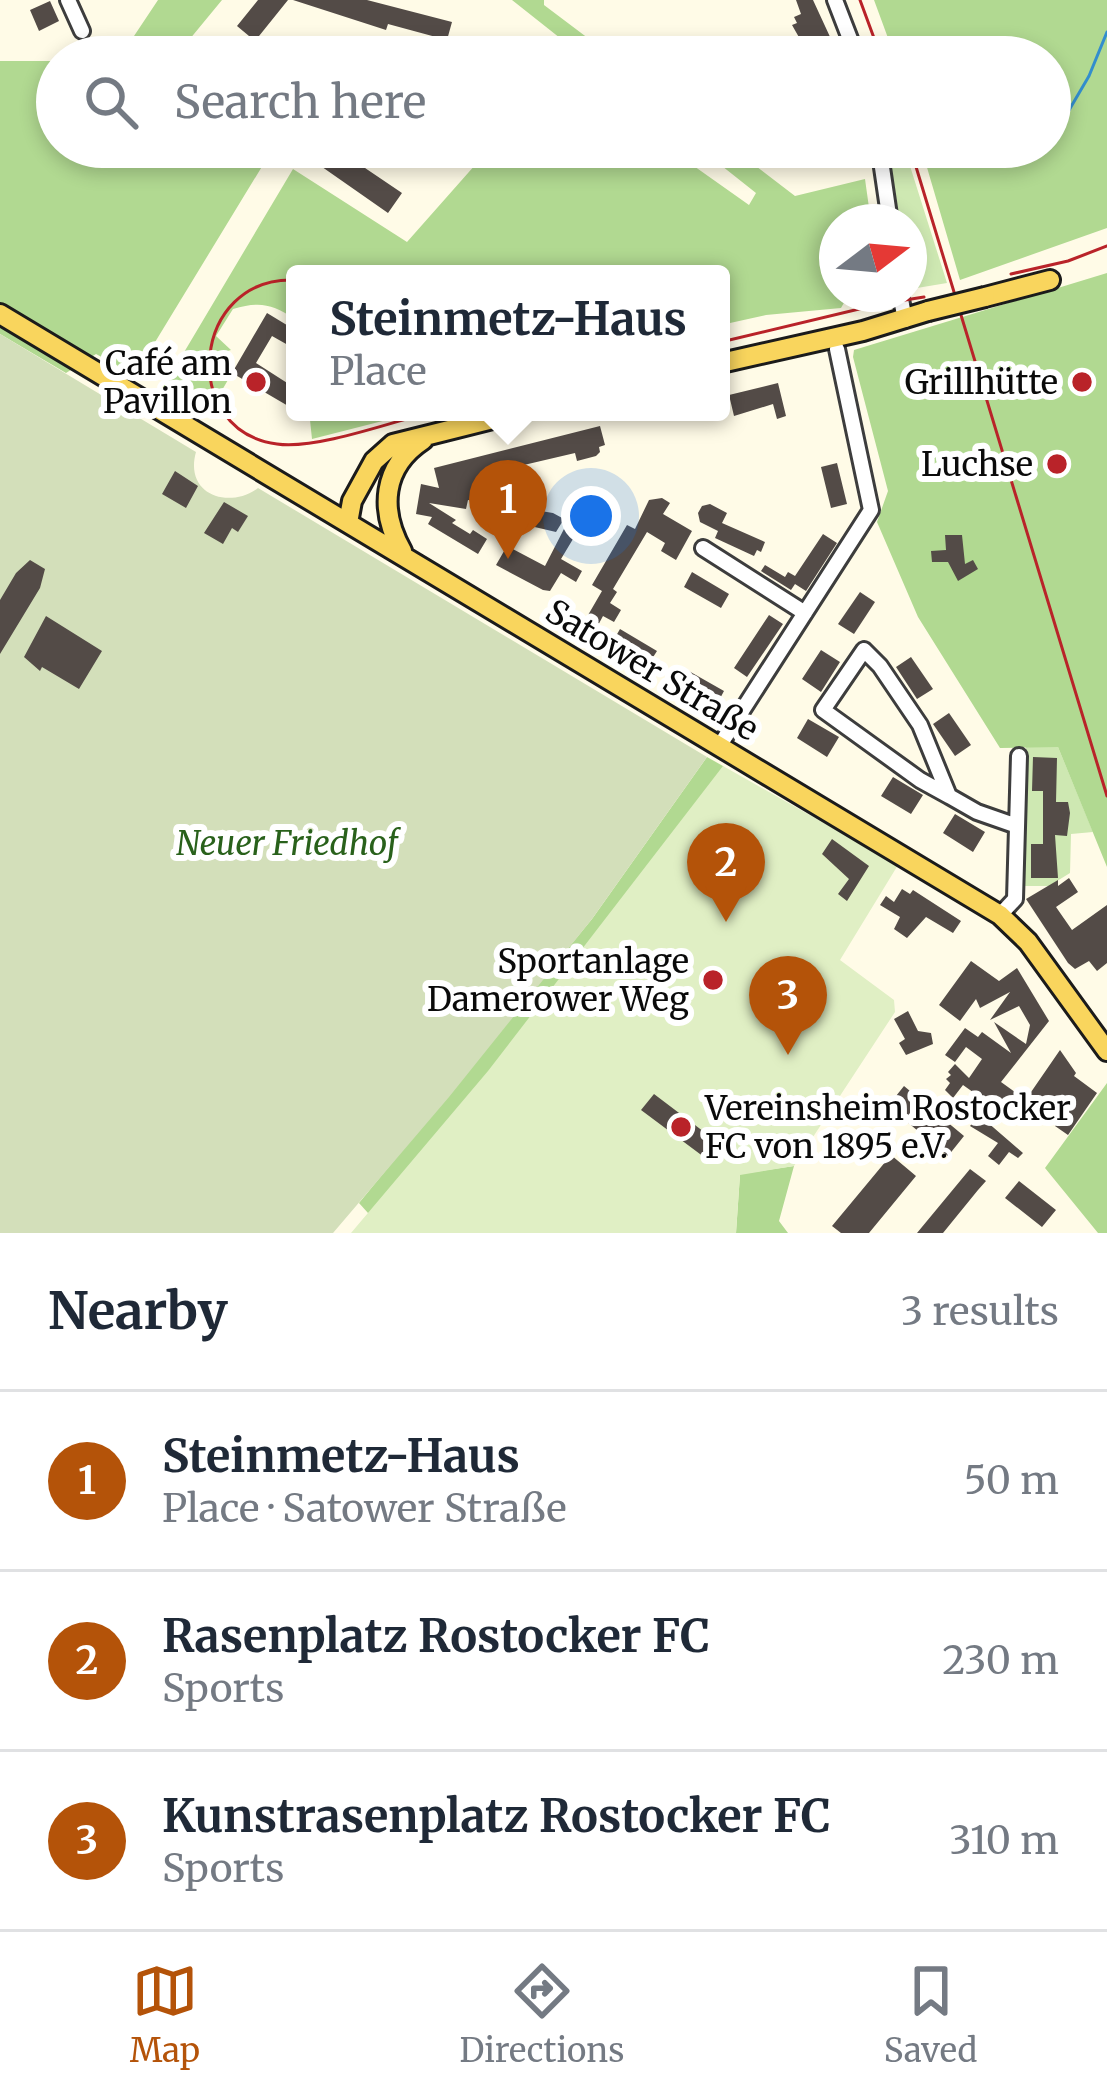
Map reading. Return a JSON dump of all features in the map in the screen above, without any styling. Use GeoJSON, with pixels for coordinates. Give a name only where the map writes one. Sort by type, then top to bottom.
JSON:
{"type":"FeatureCollection","features":[{"type":"Feature","properties":{"kind":"main road"},"geometry":{"type":"LineString","coordinates":[[730,361],[1051,280]]}},
{"type":"Feature","properties":{"kind":"main road","name":"Satower Straße"},"geometry":{"type":"LineString","coordinates":[[0,314],[1000,915],[1028,942],[1107,1051]]}},
{"type":"Feature","properties":{"kind":"main road"},"geometry":{"type":"LineString","coordinates":[[430,435],[400,458],[369,519],[348,523],[352,501],[374,461],[393,444],[485,421]]}},
{"type":"Feature","properties":{"kind":"main road"},"geometry":{"type":"LineString","coordinates":[[386,492],[390,524],[405,555]]}},
{"type":"Feature","properties":{"kind":"street"},"geometry":{"type":"LineString","coordinates":[[68,0],[82,31]]}},
{"type":"Feature","properties":{"kind":"street"},"geometry":{"type":"LineString","coordinates":[[835,0],[849,36]]}},
{"type":"Feature","properties":{"kind":"street"},"geometry":{"type":"LineString","coordinates":[[882,168],[887,204]]}},
{"type":"Feature","properties":{"kind":"street"},"geometry":{"type":"LineString","coordinates":[[904,312],[905,320]]}},
{"type":"Feature","properties":{"kind":"street"},"geometry":{"type":"LineString","coordinates":[[720,745],[872,503],[837,349]]}},
{"type":"Feature","properties":{"kind":"street"},"geometry":{"type":"LineString","coordinates":[[703,548],[805,613]]}},
{"type":"Feature","properties":{"kind":"street"},"geometry":{"type":"LineString","coordinates":[[949,796],[920,724],[864,650],[823,710],[920,780],[977,812],[1017,826]]}},
{"type":"Feature","properties":{"kind":"street"},"geometry":{"type":"LineString","coordinates":[[1000,915],[1015,898],[1019,756]]}},
{"type":"Feature","properties":{"kind":"green space"},"geometry":{"type":"Polygon","coordinates":[[[158,0],[222,0],[192,36],[134,36],[158,0]]]}},
{"type":"Feature","properties":{"kind":"green space"},"geometry":{"type":"Polygon","coordinates":[[[512,0],[544,0],[544,5],[585,36],[557,36],[512,0]]]}},
{"type":"Feature","properties":{"kind":"green space"},"geometry":{"type":"Polygon","coordinates":[[[874,0],[1107,0],[1107,228],[960,280],[927,168],[1071,168],[1071,36],[887,36],[874,0]]]}},
{"type":"Feature","properties":{"kind":"green space"},"geometry":{"type":"Polygon","coordinates":[[[0,61],[36,61],[36,168],[261,168],[135,375],[96,354],[66,373],[0,334],[0,61]]]}},
{"type":"Feature","properties":{"kind":"green space"},"geometry":{"type":"Polygon","coordinates":[[[472,168],[697,168],[749,205],[756,193],[724,168],[758,168],[795,196],[865,179],[868,204],[819,204],[819,310],[730,323],[730,265],[286,265],[286,314],[265,305],[233,309],[216,336],[231,350],[221,353],[216,364],[232,373],[207,416],[161,391],[293,169],[407,242],[472,168]]]}},
{"type":"Feature","properties":{"kind":"green space"},"geometry":{"type":"Polygon","coordinates":[[[891,168],[911,168],[922,204],[897,204],[891,168]]]}},
{"type":"Feature","properties":{"kind":"green space"},"geometry":{"type":"Polygon","coordinates":[[[927,220],[947,283],[927,286],[927,220]]]}},
{"type":"Feature","properties":{"kind":"green space"},"geometry":{"type":"Polygon","coordinates":[[[1107,273],[1107,867],[1058,747],[1000,748],[918,617],[877,522],[888,491],[853,357],[854,350],[1107,273]]]}},
{"type":"Feature","properties":{"kind":"green space","name":"Neuer Friedhof"},"geometry":{"type":"Polygon","coordinates":[[[0,334],[196,452],[196,478],[211,494],[234,498],[258,488],[707,757],[592,919],[333,1233],[0,1233],[0,334]]]}},
{"type":"Feature","properties":{"kind":"green space"},"geometry":{"type":"Polygon","coordinates":[[[310,421],[383,421],[312,439],[310,421]]]}},
{"type":"Feature","properties":{"kind":"green space"},"geometry":{"type":"Polygon","coordinates":[[[1026,747],[1058,747],[1093,832],[1071,834],[1070,873],[1049,886],[1024,886],[1026,747]]]}},
{"type":"Feature","properties":{"kind":"green space"},"geometry":{"type":"Polygon","coordinates":[[[707,757],[723,766],[734,784],[417,1233],[368,1213],[359,1203],[592,919],[707,757]]]}},
{"type":"Feature","properties":{"kind":"green space","name":"Sportanlage Damerower Weg"},"geometry":{"type":"Polygon","coordinates":[[[723,766],[898,865],[840,960],[894,1000],[895,1012],[794,1166],[740,1175],[736,1233],[351,1233],[488,1071],[723,766]]]}},
{"type":"Feature","properties":{"kind":"green space"},"geometry":{"type":"Polygon","coordinates":[[[1107,1083],[1107,1233],[1098,1233],[1045,1168],[1107,1083]]]}},
{"type":"Feature","properties":{"kind":"green space"},"geometry":{"type":"Polygon","coordinates":[[[794,1166],[779,1221],[788,1233],[736,1233],[740,1174],[794,1166]]]}},
{"type":"Feature","properties":{"kind":"building"},"geometry":{"type":"Polygon","coordinates":[[[258,0],[288,0],[259,36],[249,36],[237,26],[258,0]]]}},
{"type":"Feature","properties":{"kind":"building"},"geometry":{"type":"Polygon","coordinates":[[[293,0],[367,0],[452,22],[448,36],[388,24],[386,30],[293,0]]]}},
{"type":"Feature","properties":{"kind":"building"},"geometry":{"type":"Polygon","coordinates":[[[796,0],[813,0],[830,36],[798,36],[792,25],[801,14],[796,0]]]}},
{"type":"Feature","properties":{"kind":"building"},"geometry":{"type":"Polygon","coordinates":[[[50,1],[59,21],[39,31],[30,10],[50,1]]]}},
{"type":"Feature","properties":{"kind":"building"},"geometry":{"type":"Polygon","coordinates":[[[324,168],[365,168],[402,193],[388,213],[324,168]]]}},
{"type":"Feature","properties":{"kind":"building"},"geometry":{"type":"Polygon","coordinates":[[[267,313],[286,325],[286,344],[272,336],[256,363],[286,382],[286,405],[232,373],[267,313]]]}},
{"type":"Feature","properties":{"kind":"building"},"geometry":{"type":"Polygon","coordinates":[[[778,383],[786,416],[777,419],[773,404],[734,416],[730,395],[778,383]]]}},
{"type":"Feature","properties":{"kind":"building"},"geometry":{"type":"Polygon","coordinates":[[[600,426],[605,445],[596,456],[577,461],[575,453],[511,468],[516,507],[564,519],[556,532],[509,521],[500,516],[506,506],[468,500],[466,509],[429,503],[456,520],[452,523],[487,539],[478,554],[428,524],[432,517],[416,514],[421,484],[439,488],[434,468],[600,426]]]}},
{"type":"Feature","properties":{"kind":"building"},"geometry":{"type":"Polygon","coordinates":[[[837,463],[847,504],[831,508],[821,467],[837,463]]]}},
{"type":"Feature","properties":{"kind":"building"},"geometry":{"type":"Polygon","coordinates":[[[175,471],[198,486],[186,508],[162,494],[175,471]]]}},
{"type":"Feature","properties":{"kind":"building"},"geometry":{"type":"Polygon","coordinates":[[[662,498],[670,503],[663,514],[692,531],[676,560],[661,551],[665,543],[647,532],[613,589],[617,592],[610,603],[621,610],[614,622],[603,616],[596,629],[584,622],[602,591],[592,585],[627,525],[635,529],[649,500],[662,498]]]}},
{"type":"Feature","properties":{"kind":"building"},"geometry":{"type":"Polygon","coordinates":[[[224,502],[248,516],[238,532],[232,528],[223,544],[204,533],[224,502]]]}},
{"type":"Feature","properties":{"kind":"building"},"geometry":{"type":"Polygon","coordinates":[[[710,504],[727,513],[722,523],[765,542],[761,552],[757,550],[754,556],[715,538],[718,531],[700,522],[698,513],[710,504]]]}},
{"type":"Feature","properties":{"kind":"building"},"geometry":{"type":"Polygon","coordinates":[[[565,527],[576,534],[561,559],[582,571],[576,582],[561,573],[550,591],[543,590],[496,565],[507,546],[545,566],[565,527]]]}},
{"type":"Feature","properties":{"kind":"building"},"geometry":{"type":"Polygon","coordinates":[[[823,534],[837,543],[806,591],[795,584],[791,590],[761,571],[765,565],[785,577],[788,572],[795,576],[823,534]]]}},
{"type":"Feature","properties":{"kind":"building"},"geometry":{"type":"Polygon","coordinates":[[[945,535],[962,535],[965,564],[973,560],[978,569],[958,581],[948,562],[932,562],[931,551],[946,550],[945,535]]]}},
{"type":"Feature","properties":{"kind":"building"},"geometry":{"type":"Polygon","coordinates":[[[30,560],[45,569],[40,588],[0,654],[0,600],[30,560]]]}},
{"type":"Feature","properties":{"kind":"building"},"geometry":{"type":"Polygon","coordinates":[[[692,572],[729,594],[721,608],[684,587],[692,572]]]}},
{"type":"Feature","properties":{"kind":"building"},"geometry":{"type":"Polygon","coordinates":[[[860,592],[875,602],[854,634],[838,624],[860,592]]]}},
{"type":"Feature","properties":{"kind":"building"},"geometry":{"type":"Polygon","coordinates":[[[769,615],[783,624],[747,677],[734,668],[769,615]]]}},
{"type":"Feature","properties":{"kind":"building"},"geometry":{"type":"Polygon","coordinates":[[[46,616],[102,651],[79,689],[42,667],[40,671],[24,657],[46,616]]]}},
{"type":"Feature","properties":{"kind":"building"},"geometry":{"type":"Polygon","coordinates":[[[620,629],[657,651],[648,665],[612,643],[620,629]]]}},
{"type":"Feature","properties":{"kind":"building"},"geometry":{"type":"Polygon","coordinates":[[[821,650],[840,662],[821,692],[802,679],[821,650]]]}},
{"type":"Feature","properties":{"kind":"building"},"geometry":{"type":"Polygon","coordinates":[[[911,657],[933,689],[917,699],[896,667],[911,657]]]}},
{"type":"Feature","properties":{"kind":"building"},"geometry":{"type":"Polygon","coordinates":[[[687,670],[724,691],[716,706],[679,684],[687,670]]]}},
{"type":"Feature","properties":{"kind":"building"},"geometry":{"type":"Polygon","coordinates":[[[949,713],[971,745],[955,756],[933,724],[949,713]]]}},
{"type":"Feature","properties":{"kind":"building"},"geometry":{"type":"Polygon","coordinates":[[[808,719],[839,737],[827,757],[797,738],[808,719]]]}},
{"type":"Feature","properties":{"kind":"building"},"geometry":{"type":"Polygon","coordinates":[[[1033,757],[1057,758],[1056,802],[1068,802],[1067,836],[1055,835],[1058,878],[1031,878],[1031,844],[1043,844],[1043,791],[1032,791],[1033,757]]]}},
{"type":"Feature","properties":{"kind":"building"},"geometry":{"type":"Polygon","coordinates":[[[893,777],[923,795],[911,814],[881,796],[893,777]]]}},
{"type":"Feature","properties":{"kind":"building"},"geometry":{"type":"Polygon","coordinates":[[[955,814],[985,832],[973,852],[943,833],[955,814]]]}},
{"type":"Feature","properties":{"kind":"building"},"geometry":{"type":"Polygon","coordinates":[[[832,839],[869,866],[847,901],[838,894],[849,879],[822,854],[832,839]]]}},
{"type":"Feature","properties":{"kind":"building"},"geometry":{"type":"Polygon","coordinates":[[[1069,878],[1078,892],[1056,907],[1072,930],[1107,905],[1107,963],[1097,971],[1089,961],[1075,969],[1068,963],[1026,899],[1069,878]]]}},
{"type":"Feature","properties":{"kind":"building"},"geometry":{"type":"Polygon","coordinates":[[[902,889],[910,894],[913,890],[961,921],[953,933],[926,917],[907,938],[894,929],[900,917],[880,905],[886,896],[894,902],[902,889]]]}},
{"type":"Feature","properties":{"kind":"building"},"geometry":{"type":"Polygon","coordinates":[[[971,961],[999,981],[1017,968],[1049,1021],[1001,1082],[1022,1097],[1008,1117],[963,1085],[953,1098],[945,1090],[950,1083],[948,1072],[955,1064],[969,1078],[982,1059],[966,1047],[955,1062],[945,1055],[965,1028],[978,1037],[982,1032],[1011,1053],[994,1022],[1026,1044],[1030,1025],[1019,1006],[990,1020],[1010,992],[980,1008],[976,999],[960,1021],[939,1005],[971,961]]]}},
{"type":"Feature","properties":{"kind":"building"},"geometry":{"type":"Polygon","coordinates":[[[908,1011],[918,1031],[931,1033],[933,1044],[906,1055],[899,1043],[905,1039],[894,1019],[908,1011]]]}},
{"type":"Feature","properties":{"kind":"building"},"geometry":{"type":"Polygon","coordinates":[[[1060,1050],[1074,1076],[1097,1093],[1068,1135],[1055,1126],[1061,1118],[1029,1095],[1060,1050]]]}},
{"type":"Feature","properties":{"kind":"building"},"geometry":{"type":"Polygon","coordinates":[[[904,1086],[964,1136],[948,1156],[888,1106],[904,1086]]]}},
{"type":"Feature","properties":{"kind":"building","name":"Vereinsheim Rostocker FC von 1895 e.V."},"geometry":{"type":"Polygon","coordinates":[[[654,1094],[720,1144],[708,1160],[641,1110],[654,1094]]]}},
{"type":"Feature","properties":{"kind":"building"},"geometry":{"type":"Polygon","coordinates":[[[979,1115],[1023,1153],[1018,1158],[1009,1152],[999,1165],[988,1156],[998,1143],[970,1126],[979,1115]]]}},
{"type":"Feature","properties":{"kind":"building"},"geometry":{"type":"Polygon","coordinates":[[[891,1155],[916,1176],[869,1233],[841,1233],[832,1226],[891,1155]]]}},
{"type":"Feature","properties":{"kind":"building"},"geometry":{"type":"Polygon","coordinates":[[[970,1169],[986,1181],[943,1233],[917,1233],[970,1169]]]}},
{"type":"Feature","properties":{"kind":"building"},"geometry":{"type":"Polygon","coordinates":[[[1019,1181],[1056,1210],[1042,1227],[1005,1198],[1019,1181]]]}},
{"type":"Feature","properties":{"kind":"waterway"},"geometry":{"type":"LineString","coordinates":[[1071,107],[1107,32]]}},
{"type":"Feature","properties":{"kind":"tram line"},"geometry":{"type":"LineString","coordinates":[[1011,274],[1107,246]]}},
{"type":"Feature","properties":{"kind":"tram line"},"geometry":{"type":"LineString","coordinates":[[286,281],[260,285],[234,302],[217,327],[210,356],[212,385],[223,412],[245,433],[293,445],[398,421]]}},
{"type":"Feature","properties":{"kind":"tram line"},"geometry":{"type":"LineString","coordinates":[[730,340],[847,312]]}},
{"type":"Feature","properties":{"kind":"railway"},"geometry":{"type":"LineString","coordinates":[[860,0],[873,36]]}},
{"type":"Feature","properties":{"kind":"railway"},"geometry":{"type":"LineString","coordinates":[[916,168],[1107,796]]}},
{"type":"Feature","properties":{"kind":"place","name":"Café am Pavillon"},"geometry":{"type":"Point","coordinates":[256,382]}},
{"type":"Feature","properties":{"kind":"place","name":"Grillhütte"},"geometry":{"type":"Point","coordinates":[1082,382]}},
{"type":"Feature","properties":{"kind":"place","name":"Luchse"},"geometry":{"type":"Point","coordinates":[1057,464]}},
{"type":"Feature","properties":{"kind":"place","name":"Steinmetz-Haus"},"geometry":{"type":"Point","coordinates":[508,559]}},
{"type":"Feature","properties":{"kind":"place","name":"Rasenplatz Rostocker FC"},"geometry":{"type":"Point","coordinates":[726,922]}},
{"type":"Feature","properties":{"kind":"place","name":"Sportanlage Damerower Weg"},"geometry":{"type":"Point","coordinates":[713,980]}},
{"type":"Feature","properties":{"kind":"place","name":"Kunstrasenplatz Rostocker FC"},"geometry":{"type":"Point","coordinates":[788,1055]}},
{"type":"Feature","properties":{"kind":"place","name":"Vereinsheim Rostocker FC von 1895 e.V."},"geometry":{"type":"Point","coordinates":[681,1127]}}]}
